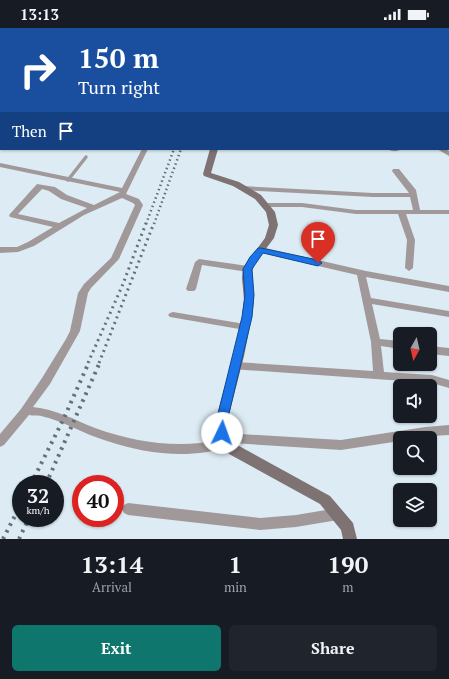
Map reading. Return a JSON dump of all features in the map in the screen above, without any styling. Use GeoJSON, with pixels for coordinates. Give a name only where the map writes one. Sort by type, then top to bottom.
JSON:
{"type":"FeatureCollection","features":[{"type":"Feature","properties":{"kind":"street"},"geometry":{"type":"LineString","coordinates":[[0,250],[25,247],[94,207],[124,193],[145,150]]}},
{"type":"Feature","properties":{"kind":"street"},"geometry":{"type":"LineString","coordinates":[[214,150],[207,174],[237,184],[261,200],[274,218],[274,228],[248,269],[249,295],[245,327],[221,422],[225,440],[246,458],[325,500],[348,528],[350,539]]}},
{"type":"Feature","properties":{"kind":"street"},"geometry":{"type":"LineString","coordinates":[[0,165],[124,193],[136,201],[139,205],[115,259],[87,286],[83,293],[72,339],[46,381],[27,407],[27,410],[0,442]]}},
{"type":"Feature","properties":{"kind":"street"},"geometry":{"type":"LineString","coordinates":[[396,171],[412,190],[417,212]]}},
{"type":"Feature","properties":{"kind":"street"},"geometry":{"type":"LineString","coordinates":[[60,226],[13,215],[40,186],[52,189],[64,197],[94,207]]}},
{"type":"Feature","properties":{"kind":"street"},"geometry":{"type":"LineString","coordinates":[[242,188],[373,195],[414,195]]}},
{"type":"Feature","properties":{"kind":"street"},"geometry":{"type":"LineString","coordinates":[[266,205],[302,205],[340,211],[449,212]]}},
{"type":"Feature","properties":{"kind":"street"},"geometry":{"type":"LineString","coordinates":[[401,212],[411,240],[409,268]]}},
{"type":"Feature","properties":{"kind":"street"},"geometry":{"type":"LineString","coordinates":[[261,250],[361,273],[449,289]]}},
{"type":"Feature","properties":{"kind":"street"},"geometry":{"type":"LineString","coordinates":[[190,289],[199,262],[248,269]]}},
{"type":"Feature","properties":{"kind":"street"},"geometry":{"type":"LineString","coordinates":[[361,273],[376,342],[379,375]]}},
{"type":"Feature","properties":{"kind":"street"},"geometry":{"type":"LineString","coordinates":[[367,300],[449,314]]}},
{"type":"Feature","properties":{"kind":"street"},"geometry":{"type":"LineString","coordinates":[[173,315],[245,327]]}},
{"type":"Feature","properties":{"kind":"street"},"geometry":{"type":"LineString","coordinates":[[376,342],[393,344]]}},
{"type":"Feature","properties":{"kind":"street"},"geometry":{"type":"LineString","coordinates":[[437,351],[449,352]]}},
{"type":"Feature","properties":{"kind":"street"},"geometry":{"type":"LineString","coordinates":[[235,366],[432,379],[449,384]]}},
{"type":"Feature","properties":{"kind":"street"},"geometry":{"type":"LineString","coordinates":[[27,410],[42,412],[108,437],[133,443],[174,448],[217,446],[225,440],[341,444],[449,430]]}},
{"type":"Feature","properties":{"kind":"street"},"geometry":{"type":"LineString","coordinates":[[128,508],[260,524],[296,521],[338,514]]}},
{"type":"Feature","properties":{"kind":"lane"},"geometry":{"type":"LineString","coordinates":[[68,180],[86,158]]}},
{"type":"Feature","properties":{"kind":"railway"},"geometry":{"type":"LineString","coordinates":[[146,224],[174,150]]}},
{"type":"Feature","properties":{"kind":"railway"},"geometry":{"type":"LineString","coordinates":[[154,224],[181,150]]}},
{"type":"Feature","properties":{"kind":"railway"},"geometry":{"type":"LineString","coordinates":[[88,363],[123,284],[146,223]]}},
{"type":"Feature","properties":{"kind":"railway"},"geometry":{"type":"LineString","coordinates":[[99,363],[154,223]]}},
{"type":"Feature","properties":{"kind":"railway"},"geometry":{"type":"LineString","coordinates":[[36,475],[64,418],[89,362]]}},
{"type":"Feature","properties":{"kind":"railway"},"geometry":{"type":"LineString","coordinates":[[50,475],[100,362]]}},
{"type":"Feature","properties":{"kind":"railway"},"geometry":{"type":"LineString","coordinates":[[3,539],[12,522]]}},
{"type":"Feature","properties":{"kind":"railway"},"geometry":{"type":"LineString","coordinates":[[19,539],[25,527]]}},
{"type":"Feature","properties":{"kind":"route"},"geometry":{"type":"LineString","coordinates":[[222,433],[221,422],[247,317],[249,295],[248,269],[253,259],[261,250],[318,263]]}}]}
